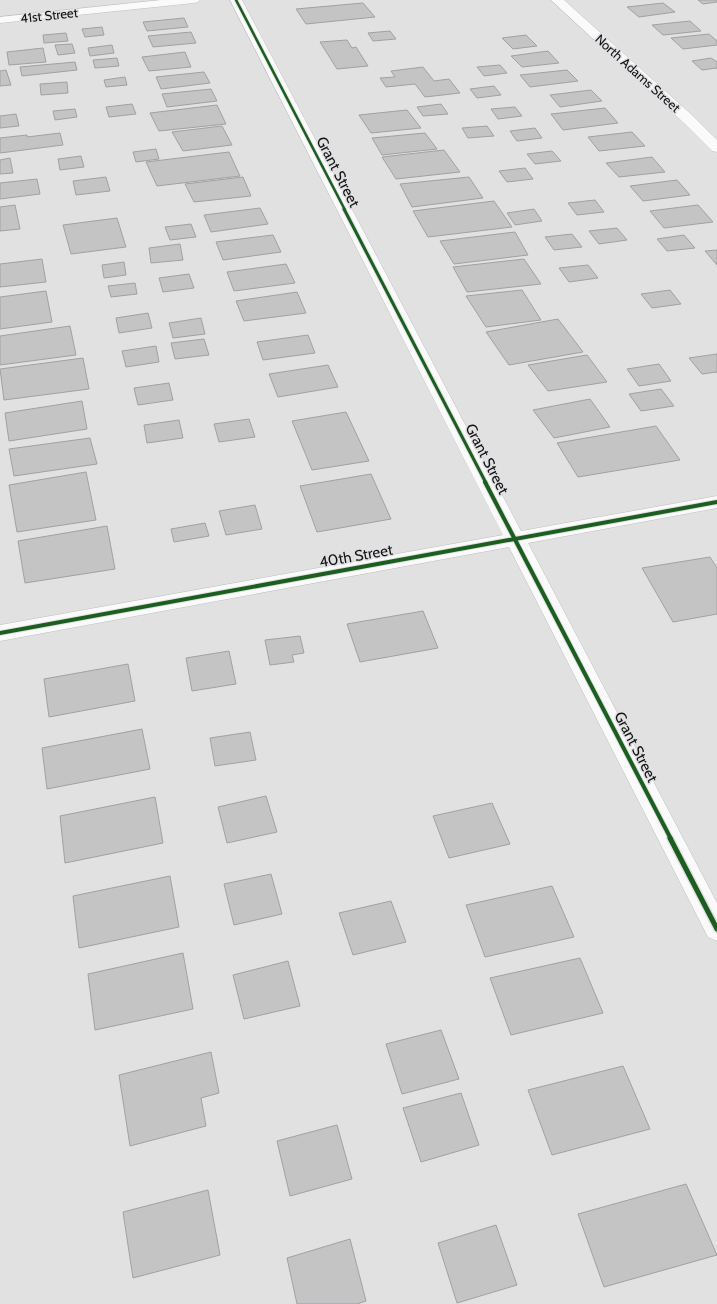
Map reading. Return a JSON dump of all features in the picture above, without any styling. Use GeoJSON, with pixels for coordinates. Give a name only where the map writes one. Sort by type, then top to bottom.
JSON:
{"type":"FeatureCollection","features":[{"type":"Feature","properties":{"kind":"street","name":"41st Street"},"geometry":{"type":"LineString","coordinates":[[0,20],[194,0]]}},
{"type":"Feature","properties":{"kind":"street","name":"Grant Street"},"geometry":{"type":"LineString","coordinates":[[236,0],[717,930]]}},
{"type":"Feature","properties":{"kind":"street","name":"North Adams Street"},"geometry":{"type":"LineString","coordinates":[[557,0],[717,148]]}},
{"type":"Feature","properties":{"kind":"street","name":"40th Street"},"geometry":{"type":"LineString","coordinates":[[0,633],[717,502]]}},
{"type":"Feature","properties":{"kind":"building"},"geometry":{"type":"Polygon","coordinates":[[[698,0],[717,0],[717,2],[703,4],[698,0]]]}},
{"type":"Feature","properties":{"kind":"building"},"geometry":{"type":"Polygon","coordinates":[[[363,3],[375,17],[306,24],[296,9],[363,3]]]}},
{"type":"Feature","properties":{"kind":"building"},"geometry":{"type":"Polygon","coordinates":[[[663,3],[675,12],[639,17],[627,7],[663,3]]]}},
{"type":"Feature","properties":{"kind":"building"},"geometry":{"type":"Polygon","coordinates":[[[184,18],[188,27],[147,31],[143,22],[184,18]]]}},
{"type":"Feature","properties":{"kind":"building"},"geometry":{"type":"Polygon","coordinates":[[[690,21],[701,31],[663,35],[652,25],[690,21]]]}},
{"type":"Feature","properties":{"kind":"building"},"geometry":{"type":"Polygon","coordinates":[[[102,27],[104,35],[85,37],[82,29],[102,27]]]}},
{"type":"Feature","properties":{"kind":"building"},"geometry":{"type":"Polygon","coordinates":[[[390,31],[396,39],[373,41],[368,33],[390,31]]]}},
{"type":"Feature","properties":{"kind":"building"},"geometry":{"type":"Polygon","coordinates":[[[191,32],[196,43],[153,47],[148,36],[191,32]]]}},
{"type":"Feature","properties":{"kind":"building"},"geometry":{"type":"Polygon","coordinates":[[[66,33],[68,41],[44,43],[43,35],[66,33]]]}},
{"type":"Feature","properties":{"kind":"building"},"geometry":{"type":"Polygon","coordinates":[[[709,34],[717,41],[717,45],[683,49],[671,38],[709,34]]]}},
{"type":"Feature","properties":{"kind":"building"},"geometry":{"type":"Polygon","coordinates":[[[526,35],[537,46],[513,49],[502,38],[526,35]]]}},
{"type":"Feature","properties":{"kind":"building"},"geometry":{"type":"Polygon","coordinates":[[[347,40],[352,48],[356,47],[368,66],[337,69],[320,42],[347,40]]]}},
{"type":"Feature","properties":{"kind":"building"},"geometry":{"type":"Polygon","coordinates":[[[72,44],[75,53],[58,55],[55,45],[72,44]]]}},
{"type":"Feature","properties":{"kind":"building"},"geometry":{"type":"Polygon","coordinates":[[[112,45],[114,53],[90,56],[88,48],[112,45]]]}},
{"type":"Feature","properties":{"kind":"building"},"geometry":{"type":"Polygon","coordinates":[[[43,48],[46,62],[9,65],[7,52],[43,48]]]}},
{"type":"Feature","properties":{"kind":"building"},"geometry":{"type":"Polygon","coordinates":[[[548,51],[559,63],[522,67],[511,56],[548,51]]]}},
{"type":"Feature","properties":{"kind":"building"},"geometry":{"type":"Polygon","coordinates":[[[185,52],[191,67],[149,71],[142,57],[185,52]]]}},
{"type":"Feature","properties":{"kind":"building"},"geometry":{"type":"Polygon","coordinates":[[[117,58],[119,66],[95,68],[93,60],[117,58]]]}},
{"type":"Feature","properties":{"kind":"building"},"geometry":{"type":"Polygon","coordinates":[[[711,58],[717,62],[717,68],[702,70],[692,61],[711,58]]]}},
{"type":"Feature","properties":{"kind":"building"},"geometry":{"type":"Polygon","coordinates":[[[75,62],[77,70],[22,76],[20,67],[75,62]]]}},
{"type":"Feature","properties":{"kind":"building"},"geometry":{"type":"Polygon","coordinates":[[[500,65],[507,73],[484,76],[477,67],[500,65]]]}},
{"type":"Feature","properties":{"kind":"building"},"geometry":{"type":"Polygon","coordinates":[[[423,67],[434,81],[449,79],[460,93],[425,97],[415,84],[386,87],[380,78],[395,77],[391,71],[423,67]]]}},
{"type":"Feature","properties":{"kind":"building"},"geometry":{"type":"Polygon","coordinates":[[[6,70],[11,85],[0,86],[0,71],[6,70]]]}},
{"type":"Feature","properties":{"kind":"building"},"geometry":{"type":"Polygon","coordinates":[[[567,70],[578,81],[530,87],[520,75],[567,70]]]}},
{"type":"Feature","properties":{"kind":"building"},"geometry":{"type":"Polygon","coordinates":[[[204,72],[210,83],[161,89],[156,77],[204,72]]]}},
{"type":"Feature","properties":{"kind":"building"},"geometry":{"type":"Polygon","coordinates":[[[125,77],[127,85],[106,87],[104,80],[125,77]]]}},
{"type":"Feature","properties":{"kind":"building"},"geometry":{"type":"Polygon","coordinates":[[[67,82],[68,93],[41,95],[40,84],[67,82]]]}},
{"type":"Feature","properties":{"kind":"building"},"geometry":{"type":"Polygon","coordinates":[[[494,86],[501,95],[477,98],[470,89],[494,86]]]}},
{"type":"Feature","properties":{"kind":"building"},"geometry":{"type":"Polygon","coordinates":[[[211,89],[217,101],[167,107],[162,94],[211,89]]]}},
{"type":"Feature","properties":{"kind":"building"},"geometry":{"type":"Polygon","coordinates":[[[591,90],[602,101],[560,107],[550,95],[591,90]]]}},
{"type":"Feature","properties":{"kind":"building"},"geometry":{"type":"Polygon","coordinates":[[[132,104],[136,114],[109,117],[106,107],[132,104]]]}},
{"type":"Feature","properties":{"kind":"building"},"geometry":{"type":"Polygon","coordinates":[[[441,104],[448,114],[423,116],[417,107],[441,104]]]}},
{"type":"Feature","properties":{"kind":"building"},"geometry":{"type":"Polygon","coordinates":[[[217,105],[226,124],[159,131],[150,113],[217,105]]]}},
{"type":"Feature","properties":{"kind":"building"},"geometry":{"type":"Polygon","coordinates":[[[515,107],[522,116],[498,119],[491,109],[515,107]]]}},
{"type":"Feature","properties":{"kind":"building"},"geometry":{"type":"Polygon","coordinates":[[[605,108],[618,123],[563,130],[551,114],[605,108]]]}},
{"type":"Feature","properties":{"kind":"building"},"geometry":{"type":"Polygon","coordinates":[[[75,109],[77,117],[55,120],[53,111],[75,109]]]}},
{"type":"Feature","properties":{"kind":"building"},"geometry":{"type":"Polygon","coordinates":[[[407,110],[421,128],[371,133],[359,115],[407,110]]]}},
{"type":"Feature","properties":{"kind":"building"},"geometry":{"type":"Polygon","coordinates":[[[16,114],[19,126],[0,128],[0,116],[16,114]]]}},
{"type":"Feature","properties":{"kind":"building"},"geometry":{"type":"Polygon","coordinates":[[[222,126],[232,145],[183,151],[172,132],[222,126]]]}},
{"type":"Feature","properties":{"kind":"building"},"geometry":{"type":"Polygon","coordinates":[[[487,126],[494,136],[468,138],[462,128],[487,126]]]}},
{"type":"Feature","properties":{"kind":"building"},"geometry":{"type":"Polygon","coordinates":[[[535,128],[542,138],[517,141],[510,131],[535,128]]]}},
{"type":"Feature","properties":{"kind":"building"},"geometry":{"type":"Polygon","coordinates":[[[632,132],[645,146],[599,151],[588,137],[632,132]]]}},
{"type":"Feature","properties":{"kind":"building"},"geometry":{"type":"Polygon","coordinates":[[[60,133],[63,145],[0,153],[0,138],[27,135],[27,137],[60,133]]]}},
{"type":"Feature","properties":{"kind":"building"},"geometry":{"type":"Polygon","coordinates":[[[425,133],[437,149],[382,155],[372,138],[425,133]]]}},
{"type":"Feature","properties":{"kind":"building"},"geometry":{"type":"Polygon","coordinates":[[[156,149],[159,159],[136,162],[133,152],[156,149]]]}},
{"type":"Feature","properties":{"kind":"building"},"geometry":{"type":"Polygon","coordinates":[[[444,150],[460,172],[396,179],[382,157],[444,150]]]}},
{"type":"Feature","properties":{"kind":"building"},"geometry":{"type":"Polygon","coordinates":[[[552,151],[561,161],[535,164],[527,154],[552,151]]]}},
{"type":"Feature","properties":{"kind":"building"},"geometry":{"type":"Polygon","coordinates":[[[229,152],[240,176],[157,186],[146,162],[229,152]]]}},
{"type":"Feature","properties":{"kind":"building"},"geometry":{"type":"Polygon","coordinates":[[[81,156],[84,167],[60,170],[58,159],[81,156]]]}},
{"type":"Feature","properties":{"kind":"building"},"geometry":{"type":"Polygon","coordinates":[[[652,157],[665,172],[619,177],[606,163],[652,157]]]}},
{"type":"Feature","properties":{"kind":"building"},"geometry":{"type":"Polygon","coordinates":[[[10,158],[13,173],[0,174],[0,160],[10,158]]]}},
{"type":"Feature","properties":{"kind":"building"},"geometry":{"type":"Polygon","coordinates":[[[525,168],[533,179],[507,182],[499,171],[525,168]]]}},
{"type":"Feature","properties":{"kind":"building"},"geometry":{"type":"Polygon","coordinates":[[[106,177],[110,191],[76,195],[73,181],[106,177]]]}},
{"type":"Feature","properties":{"kind":"building"},"geometry":{"type":"Polygon","coordinates":[[[243,177],[251,196],[194,202],[185,184],[243,177]]]}},
{"type":"Feature","properties":{"kind":"building"},"geometry":{"type":"Polygon","coordinates":[[[469,177],[483,198],[412,207],[400,184],[469,177]]]}},
{"type":"Feature","properties":{"kind":"building"},"geometry":{"type":"Polygon","coordinates":[[[37,179],[40,194],[0,199],[0,183],[37,179]]]}},
{"type":"Feature","properties":{"kind":"building"},"geometry":{"type":"Polygon","coordinates":[[[677,180],[690,195],[643,201],[630,186],[677,180]]]}},
{"type":"Feature","properties":{"kind":"building"},"geometry":{"type":"Polygon","coordinates":[[[595,200],[604,212],[577,215],[568,203],[595,200]]]}},
{"type":"Feature","properties":{"kind":"building"},"geometry":{"type":"Polygon","coordinates":[[[494,201],[512,227],[428,237],[413,211],[494,201]]]}},
{"type":"Feature","properties":{"kind":"building"},"geometry":{"type":"Polygon","coordinates":[[[15,205],[20,229],[0,231],[0,207],[15,205]]]}},
{"type":"Feature","properties":{"kind":"building"},"geometry":{"type":"Polygon","coordinates":[[[698,205],[713,222],[664,228],[650,211],[698,205]]]}},
{"type":"Feature","properties":{"kind":"building"},"geometry":{"type":"Polygon","coordinates":[[[260,208],[268,224],[211,232],[204,215],[260,208]]]}},
{"type":"Feature","properties":{"kind":"building"},"geometry":{"type":"Polygon","coordinates":[[[534,209],[542,221],[515,225],[507,213],[534,209]]]}},
{"type":"Feature","properties":{"kind":"building"},"geometry":{"type":"Polygon","coordinates":[[[117,218],[126,247],[71,254],[63,225],[117,218]]]}},
{"type":"Feature","properties":{"kind":"building"},"geometry":{"type":"Polygon","coordinates":[[[191,224],[196,237],[170,240],[165,227],[191,224]]]}},
{"type":"Feature","properties":{"kind":"building"},"geometry":{"type":"Polygon","coordinates":[[[617,228],[627,240],[599,244],[589,231],[617,228]]]}},
{"type":"Feature","properties":{"kind":"building"},"geometry":{"type":"Polygon","coordinates":[[[515,232],[528,255],[454,264],[440,241],[515,232]]]}},
{"type":"Feature","properties":{"kind":"building"},"geometry":{"type":"Polygon","coordinates":[[[572,234],[582,247],[554,250],[545,237],[572,234]]]}},
{"type":"Feature","properties":{"kind":"building"},"geometry":{"type":"Polygon","coordinates":[[[273,235],[281,252],[223,260],[216,242],[273,235]]]}},
{"type":"Feature","properties":{"kind":"building"},"geometry":{"type":"Polygon","coordinates":[[[684,235],[695,248],[667,251],[657,239],[684,235]]]}},
{"type":"Feature","properties":{"kind":"building"},"geometry":{"type":"Polygon","coordinates":[[[180,244],[183,260],[151,263],[149,248],[180,244]]]}},
{"type":"Feature","properties":{"kind":"building"},"geometry":{"type":"Polygon","coordinates":[[[717,250],[717,265],[705,251],[717,250]]]}},
{"type":"Feature","properties":{"kind":"building"},"geometry":{"type":"Polygon","coordinates":[[[42,259],[46,282],[0,287],[0,264],[42,259]]]}},
{"type":"Feature","properties":{"kind":"building"},"geometry":{"type":"Polygon","coordinates":[[[524,259],[541,284],[467,292],[453,267],[524,259]]]}},
{"type":"Feature","properties":{"kind":"building"},"geometry":{"type":"Polygon","coordinates":[[[124,262],[126,275],[104,278],[102,265],[124,262]]]}},
{"type":"Feature","properties":{"kind":"building"},"geometry":{"type":"Polygon","coordinates":[[[286,264],[295,283],[234,291],[227,272],[286,264]]]}},
{"type":"Feature","properties":{"kind":"building"},"geometry":{"type":"Polygon","coordinates":[[[588,265],[598,278],[569,282],[559,268],[588,265]]]}},
{"type":"Feature","properties":{"kind":"building"},"geometry":{"type":"Polygon","coordinates":[[[189,274],[194,288],[163,292],[159,278],[189,274]]]}},
{"type":"Feature","properties":{"kind":"building"},"geometry":{"type":"Polygon","coordinates":[[[135,283],[137,294],[111,297],[108,286],[135,283]]]}},
{"type":"Feature","properties":{"kind":"building"},"geometry":{"type":"Polygon","coordinates":[[[522,290],[541,320],[486,327],[466,296],[522,290]]]}},
{"type":"Feature","properties":{"kind":"building"},"geometry":{"type":"Polygon","coordinates":[[[670,290],[681,304],[652,308],[641,294],[670,290]]]}},
{"type":"Feature","properties":{"kind":"building"},"geometry":{"type":"Polygon","coordinates":[[[46,291],[52,322],[0,329],[0,297],[46,291]]]}},
{"type":"Feature","properties":{"kind":"building"},"geometry":{"type":"Polygon","coordinates":[[[297,292],[306,313],[244,321],[236,301],[297,292]]]}},
{"type":"Feature","properties":{"kind":"building"},"geometry":{"type":"Polygon","coordinates":[[[148,313],[152,328],[119,333],[116,318],[148,313]]]}},
{"type":"Feature","properties":{"kind":"building"},"geometry":{"type":"Polygon","coordinates":[[[201,318],[205,334],[173,338],[169,323],[201,318]]]}},
{"type":"Feature","properties":{"kind":"building"},"geometry":{"type":"Polygon","coordinates":[[[558,319],[583,352],[509,365],[486,332],[558,319]]]}},
{"type":"Feature","properties":{"kind":"building"},"geometry":{"type":"Polygon","coordinates":[[[70,326],[76,355],[0,365],[0,336],[70,326]]]}},
{"type":"Feature","properties":{"kind":"building"},"geometry":{"type":"Polygon","coordinates":[[[308,335],[315,353],[263,360],[257,342],[308,335]]]}},
{"type":"Feature","properties":{"kind":"building"},"geometry":{"type":"Polygon","coordinates":[[[204,339],[209,355],[175,359],[171,343],[204,339]]]}},
{"type":"Feature","properties":{"kind":"building"},"geometry":{"type":"Polygon","coordinates":[[[156,346],[159,362],[126,367],[122,351],[156,346]]]}},
{"type":"Feature","properties":{"kind":"building"},"geometry":{"type":"Polygon","coordinates":[[[717,354],[717,372],[702,374],[689,358],[717,354]]]}},
{"type":"Feature","properties":{"kind":"building"},"geometry":{"type":"Polygon","coordinates":[[[587,355],[607,382],[548,391],[528,365],[587,355]]]}},
{"type":"Feature","properties":{"kind":"building"},"geometry":{"type":"Polygon","coordinates":[[[83,358],[89,389],[4,400],[0,369],[83,358]]]}},
{"type":"Feature","properties":{"kind":"building"},"geometry":{"type":"Polygon","coordinates":[[[659,364],[671,381],[639,386],[627,369],[659,364]]]}},
{"type":"Feature","properties":{"kind":"building"},"geometry":{"type":"Polygon","coordinates":[[[328,365],[338,387],[278,397],[269,374],[328,365]]]}},
{"type":"Feature","properties":{"kind":"building"},"geometry":{"type":"Polygon","coordinates":[[[169,383],[173,400],[138,405],[134,388],[169,383]]]}},
{"type":"Feature","properties":{"kind":"building"},"geometry":{"type":"Polygon","coordinates":[[[661,389],[674,406],[641,411],[629,394],[661,389]]]}},
{"type":"Feature","properties":{"kind":"building"},"geometry":{"type":"Polygon","coordinates":[[[590,399],[610,427],[554,438],[533,410],[590,399]]]}},
{"type":"Feature","properties":{"kind":"building"},"geometry":{"type":"Polygon","coordinates":[[[82,401],[87,429],[9,441],[5,413],[82,401]]]}},
{"type":"Feature","properties":{"kind":"building"},"geometry":{"type":"Polygon","coordinates":[[[346,412],[369,461],[312,470],[292,421],[346,412]]]}},
{"type":"Feature","properties":{"kind":"building"},"geometry":{"type":"Polygon","coordinates":[[[249,419],[255,437],[219,442],[214,424],[249,419]]]}},
{"type":"Feature","properties":{"kind":"building"},"geometry":{"type":"Polygon","coordinates":[[[179,420],[183,438],[147,443],[144,425],[179,420]]]}},
{"type":"Feature","properties":{"kind":"building"},"geometry":{"type":"Polygon","coordinates":[[[656,426],[680,460],[578,477],[557,443],[656,426]]]}},
{"type":"Feature","properties":{"kind":"building"},"geometry":{"type":"Polygon","coordinates":[[[90,438],[97,464],[14,476],[9,449],[90,438]]]}},
{"type":"Feature","properties":{"kind":"building"},"geometry":{"type":"Polygon","coordinates":[[[86,472],[96,520],[17,532],[9,485],[86,472]]]}},
{"type":"Feature","properties":{"kind":"building"},"geometry":{"type":"Polygon","coordinates":[[[371,474],[391,519],[317,532],[300,486],[371,474]]]}},
{"type":"Feature","properties":{"kind":"building"},"geometry":{"type":"Polygon","coordinates":[[[255,505],[262,529],[226,535],[219,511],[255,505]]]}},
{"type":"Feature","properties":{"kind":"building"},"geometry":{"type":"Polygon","coordinates":[[[205,523],[209,536],[174,542],[171,529],[205,523]]]}},
{"type":"Feature","properties":{"kind":"building"},"geometry":{"type":"Polygon","coordinates":[[[107,526],[115,569],[25,583],[18,541],[107,526]]]}},
{"type":"Feature","properties":{"kind":"building"},"geometry":{"type":"Polygon","coordinates":[[[710,557],[717,568],[717,614],[673,622],[642,568],[710,557]]]}},
{"type":"Feature","properties":{"kind":"building"},"geometry":{"type":"Polygon","coordinates":[[[423,611],[438,648],[360,662],[347,624],[423,611]]]}},
{"type":"Feature","properties":{"kind":"building"},"geometry":{"type":"Polygon","coordinates":[[[300,636],[304,653],[292,655],[294,662],[270,665],[265,640],[300,636]]]}},
{"type":"Feature","properties":{"kind":"building"},"geometry":{"type":"Polygon","coordinates":[[[229,651],[236,684],[192,691],[186,658],[229,651]]]}},
{"type":"Feature","properties":{"kind":"building"},"geometry":{"type":"Polygon","coordinates":[[[128,664],[135,701],[49,717],[44,679],[128,664]]]}},
{"type":"Feature","properties":{"kind":"building"},"geometry":{"type":"Polygon","coordinates":[[[142,729],[150,769],[47,789],[42,748],[142,729]]]}},
{"type":"Feature","properties":{"kind":"building"},"geometry":{"type":"Polygon","coordinates":[[[250,732],[256,760],[215,766],[210,738],[250,732]]]}},
{"type":"Feature","properties":{"kind":"building"},"geometry":{"type":"Polygon","coordinates":[[[266,796],[277,832],[227,843],[218,807],[266,796]]]}},
{"type":"Feature","properties":{"kind":"building"},"geometry":{"type":"Polygon","coordinates":[[[155,797],[163,843],[65,863],[60,816],[155,797]]]}},
{"type":"Feature","properties":{"kind":"building"},"geometry":{"type":"Polygon","coordinates":[[[492,803],[510,844],[449,858],[433,816],[492,803]]]}},
{"type":"Feature","properties":{"kind":"building"},"geometry":{"type":"Polygon","coordinates":[[[271,874],[282,914],[234,925],[224,884],[271,874]]]}},
{"type":"Feature","properties":{"kind":"building"},"geometry":{"type":"Polygon","coordinates":[[[170,876],[179,927],[79,948],[73,896],[170,876]]]}},
{"type":"Feature","properties":{"kind":"building"},"geometry":{"type":"Polygon","coordinates":[[[552,886],[574,937],[485,957],[466,905],[552,886]]]}},
{"type":"Feature","properties":{"kind":"building"},"geometry":{"type":"Polygon","coordinates":[[[391,901],[406,942],[353,955],[339,913],[391,901]]]}},
{"type":"Feature","properties":{"kind":"building"},"geometry":{"type":"Polygon","coordinates":[[[183,953],[193,1009],[95,1030],[88,974],[183,953]]]}},
{"type":"Feature","properties":{"kind":"building"},"geometry":{"type":"Polygon","coordinates":[[[580,958],[603,1013],[511,1035],[490,978],[580,958]]]}},
{"type":"Feature","properties":{"kind":"building"},"geometry":{"type":"Polygon","coordinates":[[[288,961],[300,1006],[244,1019],[233,975],[288,961]]]}},
{"type":"Feature","properties":{"kind":"building"},"geometry":{"type":"Polygon","coordinates":[[[441,1030],[459,1079],[402,1094],[386,1044],[441,1030]]]}},
{"type":"Feature","properties":{"kind":"building"},"geometry":{"type":"Polygon","coordinates":[[[211,1052],[219,1093],[201,1098],[206,1126],[130,1146],[119,1075],[211,1052]]]}},
{"type":"Feature","properties":{"kind":"building"},"geometry":{"type":"Polygon","coordinates":[[[623,1066],[650,1129],[552,1155],[528,1090],[623,1066]]]}},
{"type":"Feature","properties":{"kind":"building"},"geometry":{"type":"Polygon","coordinates":[[[461,1093],[479,1145],[421,1162],[403,1108],[461,1093]]]}},
{"type":"Feature","properties":{"kind":"building"},"geometry":{"type":"Polygon","coordinates":[[[337,1125],[352,1179],[290,1196],[277,1141],[337,1125]]]}},
{"type":"Feature","properties":{"kind":"building"},"geometry":{"type":"Polygon","coordinates":[[[686,1184],[717,1255],[604,1287],[578,1214],[686,1184]]]}},
{"type":"Feature","properties":{"kind":"building"},"geometry":{"type":"Polygon","coordinates":[[[208,1190],[220,1255],[133,1278],[123,1212],[208,1190]]]}},
{"type":"Feature","properties":{"kind":"building"},"geometry":{"type":"Polygon","coordinates":[[[496,1225],[517,1285],[457,1303],[438,1243],[496,1225]]]}},
{"type":"Feature","properties":{"kind":"building"},"geometry":{"type":"Polygon","coordinates":[[[350,1239],[366,1301],[357,1304],[297,1304],[287,1258],[350,1239]]]}},
{"type":"Feature","properties":{"kind":"cycle path"},"geometry":{"type":"LineString","coordinates":[[236,0],[717,929]]}},
{"type":"Feature","properties":{"kind":"cycle path"},"geometry":{"type":"LineString","coordinates":[[0,633],[717,502]]}}]}
